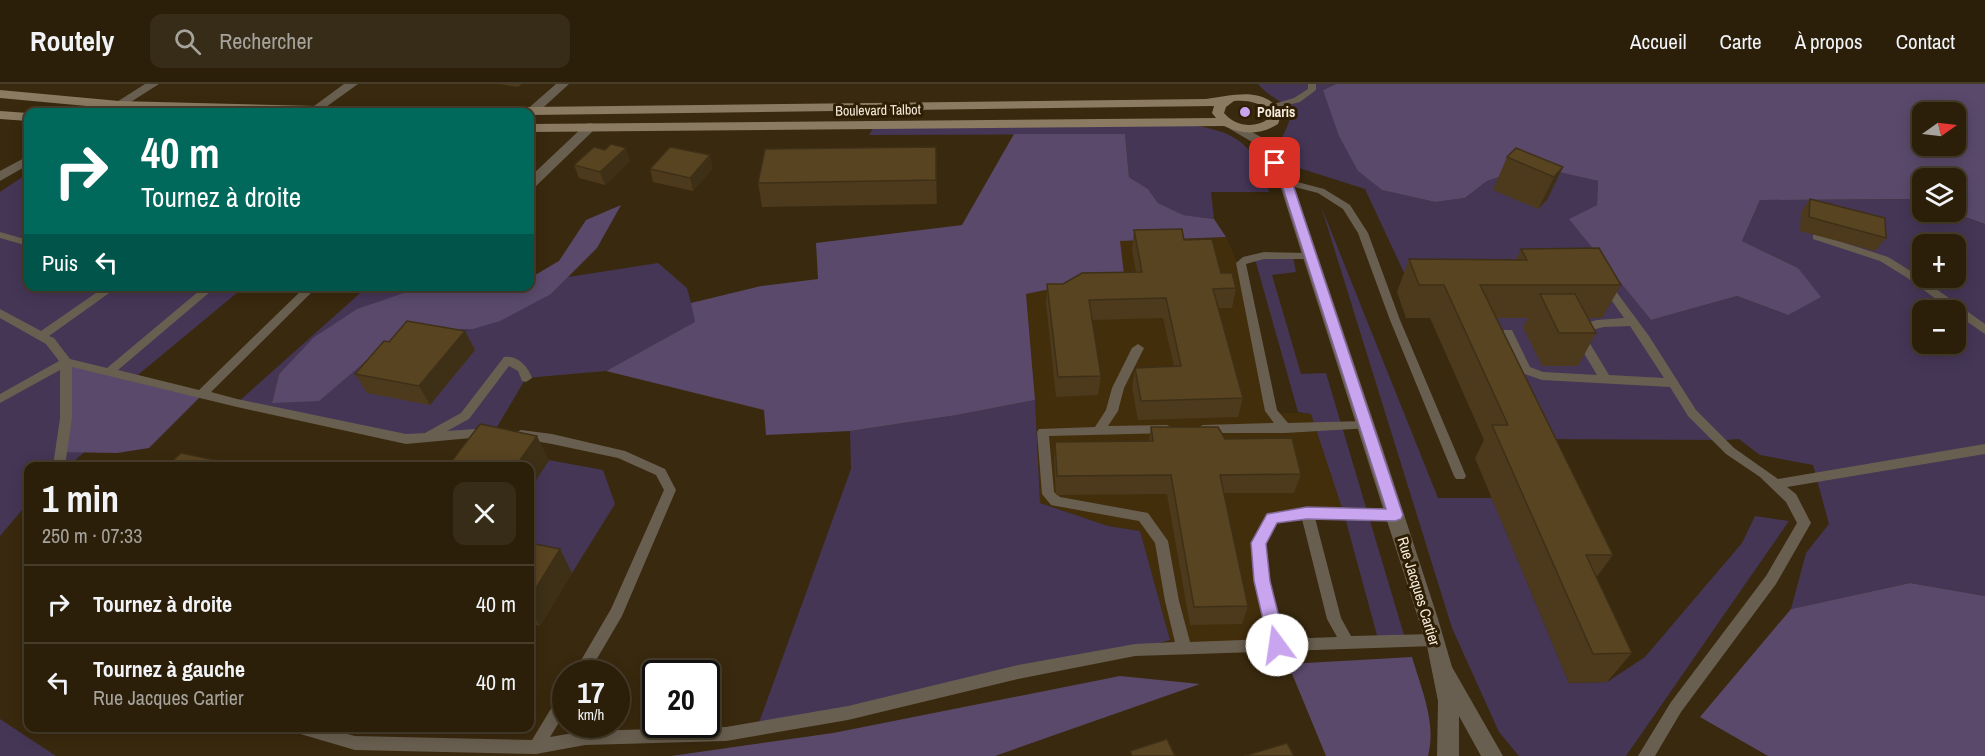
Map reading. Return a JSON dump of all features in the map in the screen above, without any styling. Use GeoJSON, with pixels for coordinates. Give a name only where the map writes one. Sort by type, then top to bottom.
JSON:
{"type":"FeatureCollection","features":[{"type":"Feature","properties":{"kind":"main road"},"geometry":{"type":"LineString","coordinates":[[1231,124],[1218,113],[1220,105],[1227,100],[1237,84]]}},
{"type":"Feature","properties":{"kind":"main road"},"geometry":{"type":"LineString","coordinates":[[1250,84],[1268,104],[1276,118],[1271,124]]}},
{"type":"Feature","properties":{"kind":"main road","name":"Boulevard Talbot"},"geometry":{"type":"LineString","coordinates":[[0,94],[119,105],[216,108]]}},
{"type":"Feature","properties":{"kind":"main road","name":"Boulevard Talbot"},"geometry":{"type":"LineString","coordinates":[[534,112],[1206,103],[1250,97],[1268,104]]}},
{"type":"Feature","properties":{"kind":"main road"},"geometry":{"type":"LineString","coordinates":[[0,115],[24,117]]}},
{"type":"Feature","properties":{"kind":"main road","name":"Boulevard Talbot"},"geometry":{"type":"LineString","coordinates":[[534,128],[1231,124],[1253,129],[1271,124]]}},
{"type":"Feature","properties":{"kind":"street"},"geometry":{"type":"LineString","coordinates":[[114,108],[153,84]]}},
{"type":"Feature","properties":{"kind":"street"},"geometry":{"type":"LineString","coordinates":[[317,108],[352,84]]}},
{"type":"Feature","properties":{"kind":"street"},"geometry":{"type":"LineString","coordinates":[[534,109],[563,84]]}},
{"type":"Feature","properties":{"kind":"street","name":"Rue Jacques Cartier"},"geometry":{"type":"LineString","coordinates":[[1231,124],[1264,144],[1286,182],[1442,666],[1447,704],[1448,756]]}},
{"type":"Feature","properties":{"kind":"street"},"geometry":{"type":"LineString","coordinates":[[1264,144],[1271,124]]}},
{"type":"Feature","properties":{"kind":"street"},"geometry":{"type":"LineString","coordinates":[[534,180],[590,128]]}},
{"type":"Feature","properties":{"kind":"street"},"geometry":{"type":"LineString","coordinates":[[0,177],[24,162]]}},
{"type":"Feature","properties":{"kind":"street","name":"Rue Jacques Cartier"},"geometry":{"type":"LineString","coordinates":[[1442,666],[1492,756]]}},
{"type":"Feature","properties":{"kind":"lane"},"geometry":{"type":"LineString","coordinates":[[1268,104],[1297,100],[1312,90],[1312,84]]}},
{"type":"Feature","properties":{"kind":"lane"},"geometry":{"type":"LineString","coordinates":[[1286,182],[1321,191],[1347,207],[1363,233],[1395,320],[1460,476]]}},
{"type":"Feature","properties":{"kind":"lane"},"geometry":{"type":"LineString","coordinates":[[0,235],[24,242]]}},
{"type":"Feature","properties":{"kind":"lane"},"geometry":{"type":"LineString","coordinates":[[1817,237],[1884,259],[1910,275],[1985,330]]}},
{"type":"Feature","properties":{"kind":"lane"},"geometry":{"type":"LineString","coordinates":[[1285,428],[1271,411],[1241,263],[1246,258],[1257,256],[1311,256]]}},
{"type":"Feature","properties":{"kind":"lane"},"geometry":{"type":"LineString","coordinates":[[1608,288],[1692,413],[1722,443],[1791,498],[1804,523],[1771,580],[1676,707],[1647,756]]}},
{"type":"Feature","properties":{"kind":"lane"},"geometry":{"type":"LineString","coordinates":[[41,336],[107,291]]}},
{"type":"Feature","properties":{"kind":"lane"},"geometry":{"type":"LineString","coordinates":[[110,372],[206,291]]}},
{"type":"Feature","properties":{"kind":"lane"},"geometry":{"type":"LineString","coordinates":[[202,394],[308,291]]}},
{"type":"Feature","properties":{"kind":"lane"},"geometry":{"type":"LineString","coordinates":[[0,313],[50,341],[66,362],[66,418],[60,462]]}},
{"type":"Feature","properties":{"kind":"lane"},"geometry":{"type":"LineString","coordinates":[[1605,379],[1576,330],[1608,322],[1633,322]]}},
{"type":"Feature","properties":{"kind":"lane"},"geometry":{"type":"LineString","coordinates":[[1508,333],[1526,370],[1542,376],[1671,383]]}},
{"type":"Feature","properties":{"kind":"lane"},"geometry":{"type":"LineString","coordinates":[[1098,431],[1112,411],[1118,388],[1138,348]]}},
{"type":"Feature","properties":{"kind":"lane"},"geometry":{"type":"LineString","coordinates":[[426,437],[465,416],[508,360],[523,369],[526,378]]}},
{"type":"Feature","properties":{"kind":"lane"},"geometry":{"type":"LineString","coordinates":[[0,399],[66,362],[406,439],[494,432],[552,439],[621,454],[661,472],[670,490],[617,612],[588,660]]}},
{"type":"Feature","properties":{"kind":"lane"},"geometry":{"type":"LineString","coordinates":[[1184,648],[1161,542],[1143,517],[1056,501],[1048,494],[1043,432],[1366,425]]}},
{"type":"Feature","properties":{"kind":"lane"},"geometry":{"type":"LineString","coordinates":[[1775,484],[1985,449]]}},
{"type":"Feature","properties":{"kind":"lane"},"geometry":{"type":"LineString","coordinates":[[1277,645],[1262,581],[1258,543],[1272,518],[1307,513],[1395,515]]}},
{"type":"Feature","properties":{"kind":"lane"},"geometry":{"type":"LineString","coordinates":[[1307,513],[1334,619],[1348,644]]}},
{"type":"Feature","properties":{"kind":"lane"},"geometry":{"type":"LineString","coordinates":[[316,732],[355,743],[536,747],[585,738],[726,734],[848,713],[1018,672],[1135,650],[1434,640]]}},
{"type":"Feature","properties":{"kind":"lane"},"geometry":{"type":"LineString","coordinates":[[536,747],[552,720]]}},
{"type":"Feature","properties":{"kind":"shaded area"},"geometry":{"type":"Polygon","coordinates":[[[1258,84],[1336,84],[1323,90],[1358,171],[1383,190],[1435,202],[1465,198],[1487,181],[1532,166],[1598,181],[1597,205],[1570,219],[1651,320],[1737,296],[1788,315],[1798,268],[1742,241],[1760,200],[1912,199],[1912,222],[1966,222],[1966,217],[1985,224],[1985,596],[1910,583],[1791,609],[1806,553],[1829,524],[1813,465],[1760,455],[1739,439],[1522,439],[1413,292],[1365,189],[1296,167],[1290,160],[1282,137],[1290,116],[1285,105],[1258,84]]]}},
{"type":"Feature","properties":{"kind":"shaded area"},"geometry":{"type":"Polygon","coordinates":[[[1336,84],[1985,84],[1985,224],[1966,217],[1966,168],[1912,168],[1912,199],[1760,200],[1742,241],[1798,268],[1821,297],[1788,315],[1737,296],[1651,320],[1569,219],[1597,205],[1598,181],[1532,166],[1487,181],[1465,198],[1435,202],[1382,190],[1358,171],[1339,136],[1323,90],[1336,84]]]}},
{"type":"Feature","properties":{"kind":"shaded area"},"geometry":{"type":"Polygon","coordinates":[[[1183,124],[1216,130],[1240,142],[1257,161],[1269,192],[1211,192],[1214,219],[1182,215],[1158,203],[1148,189],[1129,177],[1125,134],[869,135],[873,128],[1183,124]]]}},
{"type":"Feature","properties":{"kind":"shaded area"},"geometry":{"type":"Polygon","coordinates":[[[1014,134],[1125,134],[1129,177],[1148,189],[1158,203],[1183,215],[1214,219],[1226,237],[1120,241],[1124,274],[1026,294],[1035,400],[957,415],[850,431],[766,435],[764,410],[606,371],[695,322],[691,303],[761,286],[818,279],[816,243],[962,225],[1014,134]]]}},
{"type":"Feature","properties":{"kind":"shaded area"},"geometry":{"type":"Polygon","coordinates":[[[24,176],[24,291],[239,291],[133,379],[160,389],[73,462],[24,462],[24,508],[0,536],[0,192],[24,176]]]}},
{"type":"Feature","properties":{"kind":"shaded area"},"geometry":{"type":"Polygon","coordinates":[[[621,205],[597,248],[551,294],[500,321],[473,329],[425,329],[394,337],[319,401],[272,403],[279,374],[313,338],[357,309],[404,293],[534,291],[534,276],[559,261],[586,220],[621,205]]]}},
{"type":"Feature","properties":{"kind":"shaded area"},"geometry":{"type":"Polygon","coordinates":[[[1321,206],[1438,498],[1492,498],[1569,683],[1607,682],[1645,657],[1742,543],[1755,516],[1789,521],[1626,756],[1519,756],[1499,732],[1452,628],[1321,206]]]}},
{"type":"Feature","properties":{"kind":"shaded area"},"geometry":{"type":"Polygon","coordinates":[[[1226,237],[1239,266],[1277,413],[1311,413],[1344,514],[1272,518],[1258,543],[1277,645],[1184,648],[1170,640],[1140,531],[1108,526],[1040,503],[1035,400],[1026,294],[1124,274],[1119,241],[1226,237]]]}},
{"type":"Feature","properties":{"kind":"shaded area"},"geometry":{"type":"Polygon","coordinates":[[[1293,257],[1296,272],[1272,275],[1301,374],[1326,373],[1404,635],[1378,639],[1344,514],[1311,414],[1298,412],[1255,259],[1293,257]]]}},
{"type":"Feature","properties":{"kind":"shaded area"},"geometry":{"type":"Polygon","coordinates":[[[658,263],[687,288],[696,322],[606,371],[526,378],[494,432],[406,439],[237,403],[363,291],[505,292],[313,338],[279,374],[272,403],[367,361],[394,337],[551,294],[568,277],[658,263]]]}},
{"type":"Feature","properties":{"kind":"shaded area"},"geometry":{"type":"Polygon","coordinates":[[[66,362],[202,395],[149,448],[117,453],[61,452],[66,362]]]}},
{"type":"Feature","properties":{"kind":"shaded area"},"geometry":{"type":"Polygon","coordinates":[[[1035,400],[1040,503],[1108,526],[1140,531],[1170,640],[1135,650],[757,728],[851,469],[850,431],[957,415],[1035,400]]]}},
{"type":"Feature","properties":{"kind":"shaded area"},"geometry":{"type":"Polygon","coordinates":[[[549,460],[603,470],[615,504],[572,573],[534,564],[534,483],[549,460]]]}},
{"type":"Feature","properties":{"kind":"shaded area"},"geometry":{"type":"Polygon","coordinates":[[[1910,583],[1985,596],[1985,756],[1768,756],[1700,717],[1791,609],[1910,583]]]}},
{"type":"Feature","properties":{"kind":"shaded area"},"geometry":{"type":"Polygon","coordinates":[[[1412,657],[1431,731],[1428,756],[1326,756],[1288,664],[1412,657]]]}},
{"type":"Feature","properties":{"kind":"shaded area"},"geometry":{"type":"Polygon","coordinates":[[[1120,676],[1200,684],[995,756],[671,756],[833,733],[1120,676]]]}},
{"type":"Feature","properties":{"kind":"shaded area"},"geometry":{"type":"Polygon","coordinates":[[[0,719],[56,756],[0,756],[0,719]]]}},
{"type":"Feature","properties":{"kind":"building"},"geometry":{"type":"Polygon","coordinates":[[[611,144],[626,148],[600,172],[574,165],[594,147],[605,150],[611,144]]]}},
{"type":"Feature","properties":{"kind":"building"},"geometry":{"type":"Polygon","coordinates":[[[670,147],[710,155],[690,178],[650,169],[670,147]]]}},
{"type":"Feature","properties":{"kind":"building"},"geometry":{"type":"Polygon","coordinates":[[[936,147],[936,180],[758,183],[765,149],[936,147]]]}},
{"type":"Feature","properties":{"kind":"building"},"geometry":{"type":"Polygon","coordinates":[[[1516,148],[1563,167],[1554,177],[1507,157],[1516,148]]]}},
{"type":"Feature","properties":{"kind":"building"},"geometry":{"type":"Polygon","coordinates":[[[1810,199],[1885,218],[1886,238],[1809,217],[1810,199]]]}},
{"type":"Feature","properties":{"kind":"building"},"geometry":{"type":"Polygon","coordinates":[[[1182,229],[1184,240],[1212,239],[1221,273],[1232,273],[1236,288],[1213,289],[1243,398],[1141,401],[1135,368],[1181,366],[1166,298],[1089,300],[1101,376],[1058,377],[1047,284],[1063,284],[1082,273],[1142,272],[1134,230],[1182,229]]]}},
{"type":"Feature","properties":{"kind":"building"},"geometry":{"type":"Polygon","coordinates":[[[1599,248],[1621,285],[1480,285],[1613,555],[1586,555],[1632,653],[1593,654],[1492,425],[1508,425],[1444,285],[1419,285],[1409,259],[1527,260],[1521,249],[1599,248]]]}},
{"type":"Feature","properties":{"kind":"building"},"geometry":{"type":"Polygon","coordinates":[[[1540,294],[1575,294],[1596,333],[1559,333],[1540,294]]]}},
{"type":"Feature","properties":{"kind":"building"},"geometry":{"type":"Polygon","coordinates":[[[407,321],[465,331],[419,386],[355,374],[384,341],[389,342],[407,321]]]}},
{"type":"Feature","properties":{"kind":"building"},"geometry":{"type":"Polygon","coordinates":[[[480,424],[537,436],[519,462],[451,462],[480,424]]]}},
{"type":"Feature","properties":{"kind":"building"},"geometry":{"type":"Polygon","coordinates":[[[1151,427],[1218,427],[1225,439],[1292,438],[1301,474],[1220,475],[1248,606],[1194,607],[1171,475],[1057,476],[1055,442],[1153,441],[1151,427]]]}},
{"type":"Feature","properties":{"kind":"building"},"geometry":{"type":"Polygon","coordinates":[[[181,453],[225,462],[171,462],[181,453]]]}},
{"type":"Feature","properties":{"kind":"building"},"geometry":{"type":"Polygon","coordinates":[[[534,544],[560,549],[534,591],[534,544]]]}},
{"type":"Feature","properties":{"kind":"building"},"geometry":{"type":"Polygon","coordinates":[[[1167,739],[1175,756],[1132,756],[1130,751],[1167,739]]]}},
{"type":"Feature","properties":{"kind":"building"},"geometry":{"type":"Polygon","coordinates":[[[1287,743],[1294,756],[1244,756],[1287,743]]]}},
{"type":"Feature","properties":{"kind":"place","name":"Polaris"},"geometry":{"type":"Point","coordinates":[1245,112]}},
{"type":"Feature","properties":{"kind":"route"},"geometry":{"type":"LineString","coordinates":[[1275,163],[1286,182],[1395,515],[1307,513],[1272,518],[1258,543],[1262,581],[1277,645]]}}]}
